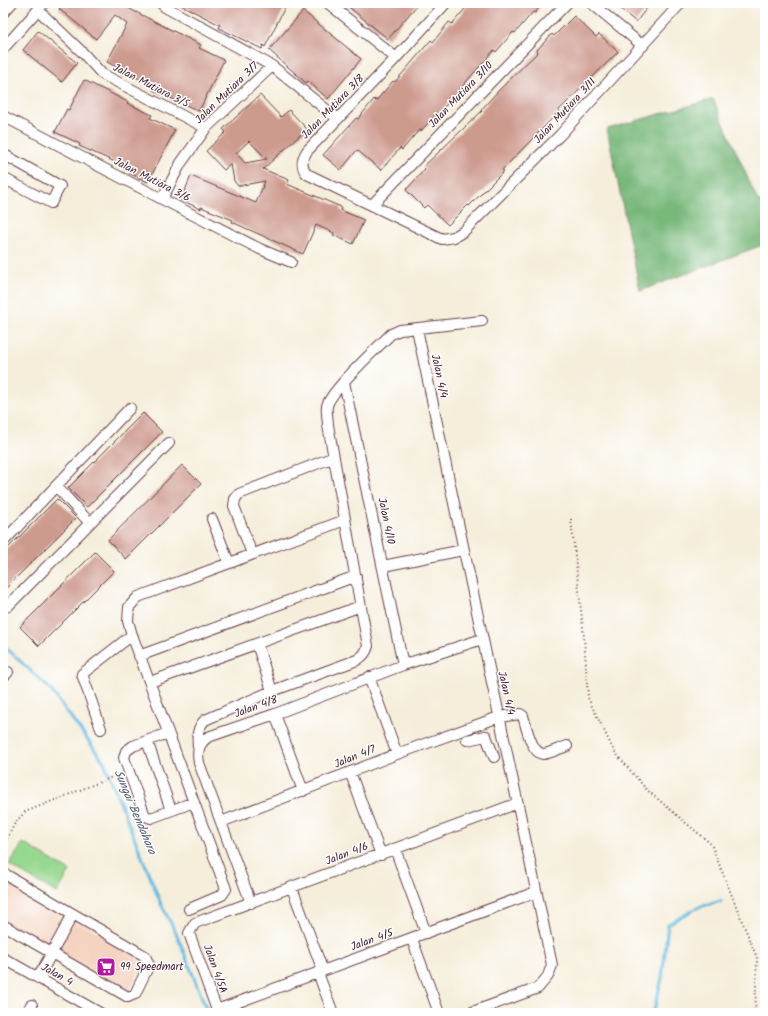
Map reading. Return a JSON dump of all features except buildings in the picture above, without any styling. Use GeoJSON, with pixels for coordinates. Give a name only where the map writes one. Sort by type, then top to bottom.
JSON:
{"type":"FeatureCollection","features":[{"type":"Feature","properties":{"kind":"street"},"geometry":{"type":"LineString","coordinates":[[3,13],[12,3]]}},
{"type":"Feature","properties":{"kind":"street"},"geometry":{"type":"LineString","coordinates":[[160,3],[272,66],[338,119]]}},
{"type":"Feature","properties":{"kind":"street"},"geometry":{"type":"LineString","coordinates":[[328,3],[396,58]]}},
{"type":"Feature","properties":{"kind":"street","name":"Jalan Mutiara 3/8"},"geometry":{"type":"LineString","coordinates":[[446,3],[396,58],[307,151],[303,158],[302,167],[307,174],[442,239],[458,236],[464,231]]}},
{"type":"Feature","properties":{"kind":"street","name":"Jalan Mutiara 3/10"},"geometry":{"type":"LineString","coordinates":[[372,205],[567,3]]}},
{"type":"Feature","properties":{"kind":"street"},"geometry":{"type":"LineString","coordinates":[[591,3],[642,46]]}},
{"type":"Feature","properties":{"kind":"street","name":"Jalan Mutiara 3/11"},"geometry":{"type":"LineString","coordinates":[[464,231],[560,135],[681,3]]}},
{"type":"Feature","properties":{"kind":"street"},"geometry":{"type":"LineString","coordinates":[[3,49],[41,6]]}},
{"type":"Feature","properties":{"kind":"street","name":"Jalan Mutiara 3/5"},"geometry":{"type":"LineString","coordinates":[[41,6],[102,74],[206,128]]}},
{"type":"Feature","properties":{"kind":"street","name":"Jalan Mutiara 3/7"},"geometry":{"type":"LineString","coordinates":[[162,200],[181,163],[206,128],[272,66]]}},
{"type":"Feature","properties":{"kind":"street","name":"Jalan Mutiara 3/6"},"geometry":{"type":"LineString","coordinates":[[3,116],[162,200],[260,249],[291,262]]}},
{"type":"Feature","properties":{"kind":"street"},"geometry":{"type":"LineString","coordinates":[[3,154],[60,186],[51,203],[3,178]]}},
{"type":"Feature","properties":{"kind":"street"},"geometry":{"type":"LineString","coordinates":[[251,903],[199,763],[197,755],[198,731],[200,725],[205,720],[272,691],[357,660],[364,656],[367,652],[368,646],[328,425],[327,407],[331,397],[344,382],[391,334],[400,330],[482,321]]}},
{"type":"Feature","properties":{"kind":"street","name":"Jalan 4/4"},"geometry":{"type":"LineString","coordinates":[[417,329],[552,965],[548,976],[538,988],[470,1013]]}},
{"type":"Feature","properties":{"kind":"street","name":"Jalan 4/10"},"geometry":{"type":"LineString","coordinates":[[344,382],[404,665]]}},
{"type":"Feature","properties":{"kind":"street"},"geometry":{"type":"LineString","coordinates":[[3,542],[130,408]]}},
{"type":"Feature","properties":{"kind":"street"},"geometry":{"type":"LineString","coordinates":[[3,608],[8,606],[169,443]]}},
{"type":"Feature","properties":{"kind":"street"},"geometry":{"type":"LineString","coordinates":[[252,554],[234,506],[235,499],[239,494],[334,457]]}},
{"type":"Feature","properties":{"kind":"street"},"geometry":{"type":"LineString","coordinates":[[56,486],[90,523]]}},
{"type":"Feature","properties":{"kind":"street"},"geometry":{"type":"LineString","coordinates":[[212,520],[229,563]]}},
{"type":"Feature","properties":{"kind":"street"},"geometry":{"type":"LineString","coordinates":[[189,909],[222,895],[226,889],[150,682],[139,656],[128,621],[129,607],[138,597],[345,520]]}},
{"type":"Feature","properties":{"kind":"street"},"geometry":{"type":"LineString","coordinates":[[383,566],[463,550]]}},
{"type":"Feature","properties":{"kind":"street"},"geometry":{"type":"LineString","coordinates":[[139,656],[356,576]]}},
{"type":"Feature","properties":{"kind":"street"},"geometry":{"type":"LineString","coordinates":[[150,682],[361,606]]}},
{"type":"Feature","properties":{"kind":"street"},"geometry":{"type":"LineString","coordinates":[[101,729],[82,674],[132,635]]}},
{"type":"Feature","properties":{"kind":"street","name":"Jalan 4/8"},"geometry":{"type":"LineString","coordinates":[[198,747],[201,742],[208,737],[275,714],[369,677],[482,639]]}},
{"type":"Feature","properties":{"kind":"street"},"geometry":{"type":"LineString","coordinates":[[257,644],[272,691]]}},
{"type":"Feature","properties":{"kind":"street"},"geometry":{"type":"LineString","coordinates":[[369,677],[397,754]]}},
{"type":"Feature","properties":{"kind":"street"},"geometry":{"type":"LineString","coordinates":[[275,714],[303,791]]}},
{"type":"Feature","properties":{"kind":"street","name":"Jalan 4/7"},"geometry":{"type":"LineString","coordinates":[[221,822],[397,754],[499,717],[520,714],[524,716],[532,746],[538,752],[543,754],[567,746]]}},
{"type":"Feature","properties":{"kind":"street"},"geometry":{"type":"LineString","coordinates":[[473,726],[472,739],[483,735],[488,738],[494,757]]}},
{"type":"Feature","properties":{"kind":"street"},"geometry":{"type":"LineString","coordinates":[[168,733],[133,746],[126,751],[124,758],[128,771],[145,816],[151,818],[194,802]]}},
{"type":"Feature","properties":{"kind":"street"},"geometry":{"type":"LineString","coordinates":[[147,741],[172,810]]}},
{"type":"Feature","properties":{"kind":"street"},"geometry":{"type":"LineString","coordinates":[[350,772],[381,854]]}},
{"type":"Feature","properties":{"kind":"street","name":"Jalan 4/6"},"geometry":{"type":"LineString","coordinates":[[189,932],[192,926],[198,921],[292,888],[518,803]]}},
{"type":"Feature","properties":{"kind":"street"},"geometry":{"type":"LineString","coordinates":[[396,849],[426,933]]}},
{"type":"Feature","properties":{"kind":"street"},"geometry":{"type":"LineString","coordinates":[[3,873],[146,956],[149,965],[134,994],[128,997],[3,925]]}},
{"type":"Feature","properties":{"kind":"street"},"geometry":{"type":"LineString","coordinates":[[292,888],[321,972],[333,1013]]}},
{"type":"Feature","properties":{"kind":"street","name":"Jalan 4/5"},"geometry":{"type":"LineString","coordinates":[[218,1011],[536,892]]}},
{"type":"Feature","properties":{"kind":"street"},"geometry":{"type":"LineString","coordinates":[[38,978],[73,914]]}},
{"type":"Feature","properties":{"kind":"street","name":"Jalan 4/5A"},"geometry":{"type":"LineString","coordinates":[[189,932],[218,1011]]}},
{"type":"Feature","properties":{"kind":"street"},"geometry":{"type":"LineString","coordinates":[[412,938],[439,1013]]}},
{"type":"Feature","properties":{"kind":"street","name":"Jalan 4"},"geometry":{"type":"LineString","coordinates":[[3,958],[100,1013]]}},
{"type":"Feature","properties":{"kind":"path"},"geometry":{"type":"LineString","coordinates":[[571,519],[584,637],[588,698],[614,752],[646,789],[711,844],[757,958],[755,1013]]}},
{"type":"Feature","properties":{"kind":"path"},"geometry":{"type":"LineString","coordinates":[[3,846],[15,823],[25,812],[122,773]]}},
{"type":"Feature","properties":{"kind":"shaded area"},"geometry":{"type":"Polygon","coordinates":[[[3,877],[145,960],[128,994],[3,922],[3,877]]]}},
{"type":"Feature","properties":{"kind":"green space"},"geometry":{"type":"Polygon","coordinates":[[[713,99],[758,201],[765,201],[765,244],[640,291],[607,129],[713,99]]]}},
{"type":"Feature","properties":{"kind":"green space"},"geometry":{"type":"Polygon","coordinates":[[[23,843],[70,871],[57,893],[9,865],[23,843]]]}},
{"type":"Feature","properties":{"kind":"waterway","name":"Sungai Bendahara"},"geometry":{"type":"LineString","coordinates":[[3,645],[50,689],[104,762],[161,904],[177,935],[208,1013]]}},
{"type":"Feature","properties":{"kind":"waterway","name":"Sungai Bendahara"},"geometry":{"type":"LineString","coordinates":[[649,1013],[654,1010],[662,978],[668,924],[699,907],[721,901]]}},
{"type":"Feature","properties":{"kind":"place","name":"99 Speedmart"},"geometry":{"type":"Point","coordinates":[106,967]}}]}
